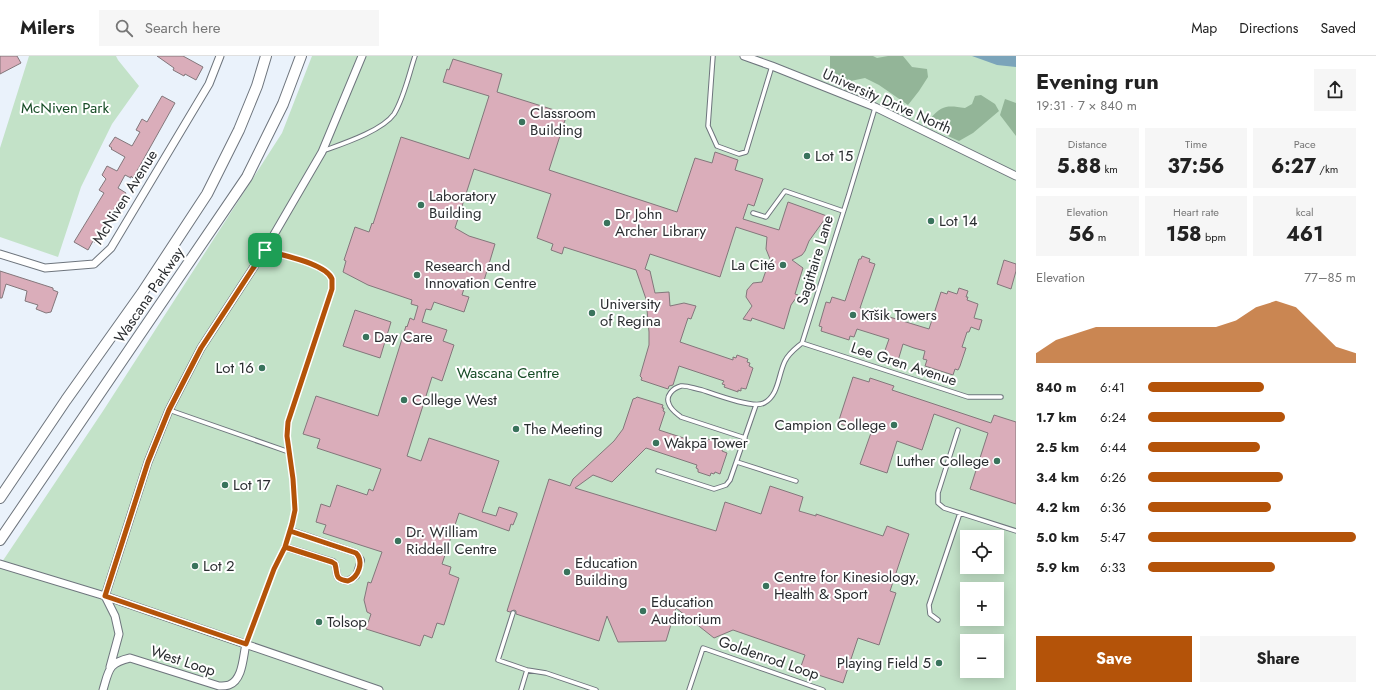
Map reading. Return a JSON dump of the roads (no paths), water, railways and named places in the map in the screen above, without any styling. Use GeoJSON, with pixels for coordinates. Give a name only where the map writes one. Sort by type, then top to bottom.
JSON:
{"type":"FeatureCollection","features":[{"type":"Feature","properties":{"kind":"main road","name":"Wascana Parkway"},"geometry":{"type":"LineString","coordinates":[[0,498],[66,400],[142,293],[207,194],[239,130],[257,86],[266,56]]}},
{"type":"Feature","properties":{"kind":"main road","name":"Wascana Parkway"},"geometry":{"type":"LineString","coordinates":[[0,540],[247,177],[283,104],[301,56]]}},
{"type":"Feature","properties":{"kind":"street","name":"McNiven Avenue"},"geometry":{"type":"LineString","coordinates":[[0,254],[45,268],[94,264],[111,248],[209,84],[220,56]]}},
{"type":"Feature","properties":{"kind":"street"},"geometry":{"type":"LineString","coordinates":[[103,690],[119,634],[115,616],[105,596],[148,462],[169,410],[201,348],[265,250],[322,152],[362,56]]}},
{"type":"Feature","properties":{"kind":"street","name":"University Drive North"},"geometry":{"type":"LineString","coordinates":[[744,56],[875,106],[1016,176]]}},
{"type":"Feature","properties":{"kind":"street"},"geometry":{"type":"LineString","coordinates":[[285,547],[332,562],[335,564],[338,578],[348,581],[356,576],[361,560],[356,553],[290,531]]}},
{"type":"Feature","properties":{"kind":"street"},"geometry":{"type":"LineString","coordinates":[[0,564],[105,596],[379,690]]}},
{"type":"Feature","properties":{"kind":"street","name":"West Loop"},"geometry":{"type":"LineString","coordinates":[[110,667],[120,660],[130,658],[219,686],[228,686],[238,677],[246,644]]}},
{"type":"Feature","properties":{"kind":"lane"},"geometry":{"type":"LineString","coordinates":[[322,152],[366,134],[385,123],[393,115],[398,106],[415,56]]}},
{"type":"Feature","properties":{"kind":"lane"},"geometry":{"type":"LineString","coordinates":[[712,56],[708,126],[717,146],[739,154],[746,152],[772,66]]}},
{"type":"Feature","properties":{"kind":"lane","name":"Sagittaire Lane"},"geometry":{"type":"LineString","coordinates":[[756,405],[761,405],[769,400],[775,391],[785,361],[791,352],[802,343],[844,211],[875,106]]}},
{"type":"Feature","properties":{"kind":"lane"},"geometry":{"type":"LineString","coordinates":[[753,213],[766,217],[785,191],[844,211]]}},
{"type":"Feature","properties":{"kind":"lane"},"geometry":{"type":"LineString","coordinates":[[246,644],[290,531],[295,510],[293,479],[287,436],[288,422],[332,289],[332,279],[327,272],[317,266],[265,250]]}},
{"type":"Feature","properties":{"kind":"lane","name":"Lee Gren Avenue"},"geometry":{"type":"LineString","coordinates":[[802,343],[968,398],[1001,397]]}},
{"type":"Feature","properties":{"kind":"lane"},"geometry":{"type":"LineString","coordinates":[[658,471],[714,489],[726,485],[730,480],[737,462],[745,438],[756,405],[750,405],[691,387],[680,386],[671,392],[668,397],[668,403],[672,410],[681,417],[745,438]]}},
{"type":"Feature","properties":{"kind":"lane"},"geometry":{"type":"LineString","coordinates":[[169,410],[289,452]]}},
{"type":"Feature","properties":{"kind":"lane"},"geometry":{"type":"LineString","coordinates":[[958,430],[938,493],[938,503],[944,508],[1016,531]]}},
{"type":"Feature","properties":{"kind":"lane"},"geometry":{"type":"LineString","coordinates":[[737,462],[796,481]]}},
{"type":"Feature","properties":{"kind":"lane"},"geometry":{"type":"LineString","coordinates":[[938,620],[930,614],[929,605],[960,513]]}},
{"type":"Feature","properties":{"kind":"lane"},"geometry":{"type":"LineString","coordinates":[[513,613],[498,660],[596,690]]}},
{"type":"Feature","properties":{"kind":"lane","name":"Goldenrod Loop"},"geometry":{"type":"LineString","coordinates":[[689,690],[704,648],[823,690]]}},
{"type":"Feature","properties":{"kind":"lane"},"geometry":{"type":"LineString","coordinates":[[520,690],[527,670]]}},
{"type":"Feature","properties":{"kind":"water"},"geometry":{"type":"Polygon","coordinates":[[[972,56],[1016,56],[1016,67],[997,65],[972,56]]]}},
{"type":"Feature","properties":{"kind":"place","name":"Classroom Building"},"geometry":{"type":"Point","coordinates":[522,122]}},
{"type":"Feature","properties":{"kind":"place","name":"Lot 15"},"geometry":{"type":"Point","coordinates":[807,156]}},
{"type":"Feature","properties":{"kind":"place","name":"Laboratory Building"},"geometry":{"type":"Point","coordinates":[421,205]}},
{"type":"Feature","properties":{"kind":"place","name":"Lot 14"},"geometry":{"type":"Point","coordinates":[931,221]}},
{"type":"Feature","properties":{"kind":"place","name":"Dr John Archer Library"},"geometry":{"type":"Point","coordinates":[607,223]}},
{"type":"Feature","properties":{"kind":"place","name":"La Cité"},"geometry":{"type":"Point","coordinates":[783,265]}},
{"type":"Feature","properties":{"kind":"place","name":"Research and Innovation Centre"},"geometry":{"type":"Point","coordinates":[417,275]}},
{"type":"Feature","properties":{"kind":"place","name":"University of Regina"},"geometry":{"type":"Point","coordinates":[592,313]}},
{"type":"Feature","properties":{"kind":"place","name":"Kīšik Towers"},"geometry":{"type":"Point","coordinates":[853,315]}},
{"type":"Feature","properties":{"kind":"place","name":"Day Care"},"geometry":{"type":"Point","coordinates":[366,337]}},
{"type":"Feature","properties":{"kind":"place","name":"Lot 16"},"geometry":{"type":"Point","coordinates":[262,368]}},
{"type":"Feature","properties":{"kind":"place","name":"College West"},"geometry":{"type":"Point","coordinates":[404,400]}},
{"type":"Feature","properties":{"kind":"place","name":"Campion College"},"geometry":{"type":"Point","coordinates":[894,425]}},
{"type":"Feature","properties":{"kind":"place","name":"The Meeting"},"geometry":{"type":"Point","coordinates":[516,429]}},
{"type":"Feature","properties":{"kind":"place","name":"Wakpā Tower"},"geometry":{"type":"Point","coordinates":[656,443]}},
{"type":"Feature","properties":{"kind":"place","name":"Luther College"},"geometry":{"type":"Point","coordinates":[997,461]}},
{"type":"Feature","properties":{"kind":"place","name":"Lot 17"},"geometry":{"type":"Point","coordinates":[225,485]}},
{"type":"Feature","properties":{"kind":"place","name":"Dr. William Riddell Centre"},"geometry":{"type":"Point","coordinates":[398,541]}},
{"type":"Feature","properties":{"kind":"place","name":"Lot 2"},"geometry":{"type":"Point","coordinates":[195,566]}},
{"type":"Feature","properties":{"kind":"place","name":"Education Building"},"geometry":{"type":"Point","coordinates":[567,572]}},
{"type":"Feature","properties":{"kind":"place","name":"Centre for Kinesiology, Health & Sport"},"geometry":{"type":"Point","coordinates":[766,586]}},
{"type":"Feature","properties":{"kind":"place","name":"Education Auditorium"},"geometry":{"type":"Point","coordinates":[643,611]}},
{"type":"Feature","properties":{"kind":"place","name":"Tolsop"},"geometry":{"type":"Point","coordinates":[319,622]}},
{"type":"Feature","properties":{"kind":"place","name":"Playing Field 5"},"geometry":{"type":"Point","coordinates":[939,663]}},
{"type":"Feature","properties":{"kind":"park label","name":"McNiven Park"},"geometry":{"type":"Point","coordinates":[65,108]}},
{"type":"Feature","properties":{"kind":"park label","name":"Wascana Centre"},"geometry":{"type":"Point","coordinates":[508,373]}}]}
